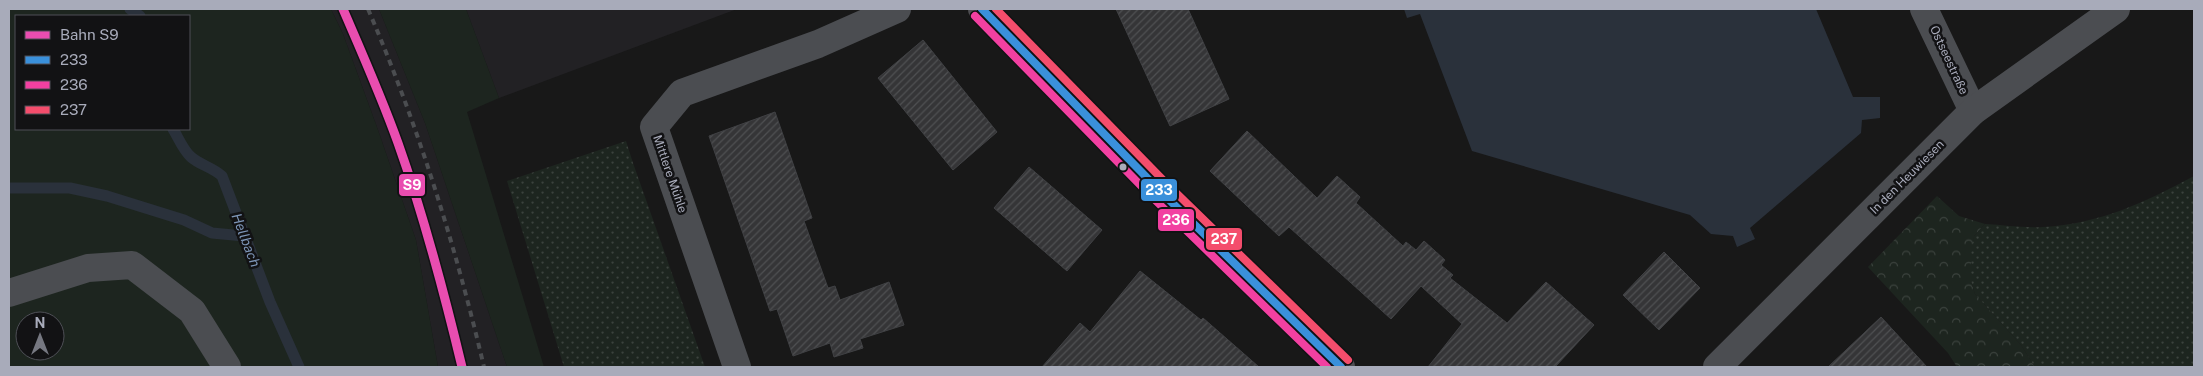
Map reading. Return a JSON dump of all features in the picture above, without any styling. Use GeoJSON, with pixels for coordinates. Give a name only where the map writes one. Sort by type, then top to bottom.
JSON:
{"type":"FeatureCollection","features":[{"type":"Feature","properties":{"kind":"main road"},"geometry":{"type":"LineString","coordinates":[[982,9],[1121,154],[1234,266],[1341,367]]}},
{"type":"Feature","properties":{"kind":"street","name":"Mittlere Mühle"},"geometry":{"type":"LineString","coordinates":[[737,367],[654,127],[682,93],[818,44],[897,9]]}},
{"type":"Feature","properties":{"kind":"street","name":"Ostseestraße"},"geometry":{"type":"LineString","coordinates":[[1924,9],[1973,111]]}},
{"type":"Feature","properties":{"kind":"street","name":"In den Heuwiesen"},"geometry":{"type":"LineString","coordinates":[[1717,367],[1973,111],[2116,9]]}},
{"type":"Feature","properties":{"kind":"street"},"geometry":{"type":"LineString","coordinates":[[9,293],[88,268],[132,264],[192,311],[227,367]]}},
{"type":"Feature","properties":{"kind":"shaded area"},"geometry":{"type":"Polygon","coordinates":[[[331,9],[379,9],[425,123],[507,367],[438,367],[416,240],[343,34],[331,9]]]}},
{"type":"Feature","properties":{"kind":"shaded area"},"geometry":{"type":"Polygon","coordinates":[[[466,9],[737,9],[499,98],[466,9]]]}},
{"type":"Feature","properties":{"kind":"shaded area"},"geometry":{"type":"Polygon","coordinates":[[[1404,9],[1816,9],[1853,97],[1880,97],[1880,118],[1862,120],[1861,133],[1750,228],[1755,239],[1737,247],[1733,236],[1711,234],[1690,215],[1472,151],[1420,14],[1407,18],[1404,9]]]}},
{"type":"Feature","properties":{"kind":"green space"},"geometry":{"type":"Polygon","coordinates":[[[9,9],[331,9],[343,34],[416,240],[438,367],[9,367],[9,9]]]}},
{"type":"Feature","properties":{"kind":"green space"},"geometry":{"type":"Polygon","coordinates":[[[379,9],[466,9],[499,98],[467,112],[544,367],[507,367],[425,123],[379,9]]]}},
{"type":"Feature","properties":{"kind":"green space"},"geometry":{"type":"Polygon","coordinates":[[[626,141],[705,367],[564,367],[507,181],[626,141]]]}},
{"type":"Feature","properties":{"kind":"green space"},"geometry":{"type":"Polygon","coordinates":[[[2194,176],[2194,367],[2035,367],[2021,345],[1975,294],[1971,281],[1971,254],[1974,236],[1985,224],[2036,227],[2064,225],[2083,221],[2140,203],[2194,176]]]}},
{"type":"Feature","properties":{"kind":"green space"},"geometry":{"type":"Polygon","coordinates":[[[1937,196],[1959,216],[1985,224],[1974,236],[1971,281],[1975,294],[2021,345],[2035,367],[1957,367],[1948,353],[1868,267],[1937,196]]]}},
{"type":"Feature","properties":{"kind":"building"},"geometry":{"type":"Polygon","coordinates":[[[1116,9],[1188,9],[1229,99],[1170,126],[1116,9]]]}},
{"type":"Feature","properties":{"kind":"building"},"geometry":{"type":"Polygon","coordinates":[[[923,40],[997,132],[953,170],[878,78],[923,40]]]}},
{"type":"Feature","properties":{"kind":"building"},"geometry":{"type":"Polygon","coordinates":[[[775,112],[812,218],[804,221],[828,288],[835,286],[840,300],[889,282],[904,325],[860,339],[863,348],[834,357],[830,343],[793,356],[777,309],[770,311],[709,136],[775,112]]]}},
{"type":"Feature","properties":{"kind":"building"},"geometry":{"type":"Polygon","coordinates":[[[1247,131],[1317,198],[1337,176],[1360,197],[1356,203],[1403,246],[1406,242],[1416,250],[1424,241],[1445,260],[1441,265],[1453,275],[1450,278],[1507,323],[1546,282],[1594,325],[1555,367],[1428,367],[1462,324],[1421,286],[1391,319],[1289,227],[1279,236],[1210,171],[1247,131]]]}},
{"type":"Feature","properties":{"kind":"building"},"geometry":{"type":"Polygon","coordinates":[[[1029,167],[1102,230],[1067,271],[994,208],[1029,167]]]}},
{"type":"Feature","properties":{"kind":"building"},"geometry":{"type":"Polygon","coordinates":[[[1664,252],[1700,288],[1659,330],[1623,295],[1664,252]]]}},
{"type":"Feature","properties":{"kind":"building"},"geometry":{"type":"Polygon","coordinates":[[[1140,271],[1201,320],[1203,318],[1259,367],[1042,367],[1080,323],[1090,332],[1140,271]]]}},
{"type":"Feature","properties":{"kind":"building"},"geometry":{"type":"Polygon","coordinates":[[[1881,317],[1927,367],[1828,367],[1881,317]]]}},
{"type":"Feature","properties":{"kind":"waterway","name":"Hellbach"},"geometry":{"type":"LineString","coordinates":[[130,9],[139,15]]}},
{"type":"Feature","properties":{"kind":"waterway","name":"Hellbach"},"geometry":{"type":"LineString","coordinates":[[174,130],[191,157],[222,176],[270,302],[299,367]]}},
{"type":"Feature","properties":{"kind":"waterway"},"geometry":{"type":"LineString","coordinates":[[9,188],[70,188],[107,196],[184,220],[212,233],[244,236]]}},
{"type":"Feature","properties":{"kind":"railway"},"geometry":{"type":"LineString","coordinates":[[368,9],[403,97],[434,185],[461,275],[484,367]]}},
{"type":"Feature","properties":{"kind":"rail line","name":"S9"},"geometry":{"type":"LineString","coordinates":[[343,9],[398,143],[433,254],[462,367]]}},
{"type":"Feature","properties":{"kind":"transit line","name":"233"},"geometry":{"type":"LineString","coordinates":[[982,9],[1159,190],[1341,367]]}},
{"type":"Feature","properties":{"kind":"transit line","name":"237"},"geometry":{"type":"LineString","coordinates":[[996,9],[1166,183],[1348,360]]}},
{"type":"Feature","properties":{"kind":"transit line","name":"236"},"geometry":{"type":"LineString","coordinates":[[975,16],[1152,197],[1327,367]]}}]}
